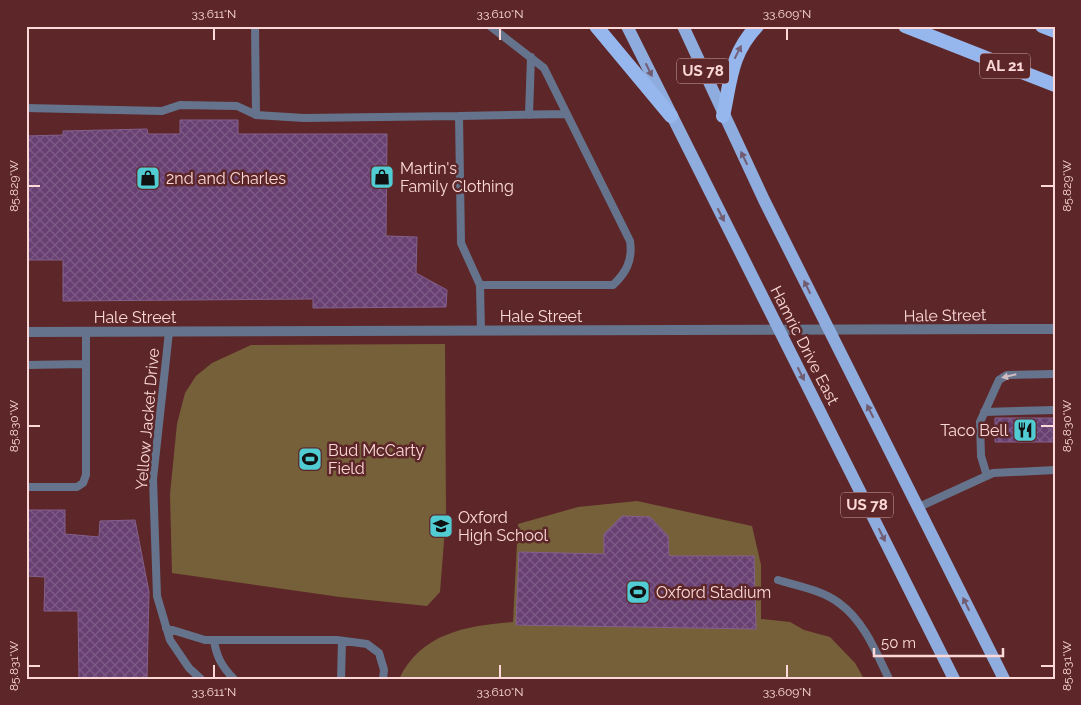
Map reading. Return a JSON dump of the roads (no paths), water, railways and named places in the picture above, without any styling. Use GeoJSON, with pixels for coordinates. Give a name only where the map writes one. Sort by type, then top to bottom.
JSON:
{"type":"FeatureCollection","features":[{"type":"Feature","properties":{"kind":"highway"},"geometry":{"type":"LineString","coordinates":[[596,26],[671,116]]}},
{"type":"Feature","properties":{"kind":"highway"},"geometry":{"type":"LineString","coordinates":[[723,116],[733,63],[746,37],[757,26]]}},
{"type":"Feature","properties":{"kind":"highway","name":"AL 21"},"geometry":{"type":"LineString","coordinates":[[905,26],[1055,85]]}},
{"type":"Feature","properties":{"kind":"highway"},"geometry":{"type":"LineString","coordinates":[[1042,26],[1055,31]]}},
{"type":"Feature","properties":{"kind":"main road","name":"Hamric Drive East"},"geometry":{"type":"LineString","coordinates":[[627,26],[954,679]]}},
{"type":"Feature","properties":{"kind":"main road","name":"Hamric Drive East"},"geometry":{"type":"LineString","coordinates":[[682,26],[723,116],[828,331],[919,507],[1004,679]]}},
{"type":"Feature","properties":{"kind":"street","name":"Hale Street"},"geometry":{"type":"LineString","coordinates":[[26,332],[1055,329]]}},
{"type":"Feature","properties":{"kind":"lane"},"geometry":{"type":"LineString","coordinates":[[255,26],[256,115]]}},
{"type":"Feature","properties":{"kind":"lane"},"geometry":{"type":"LineString","coordinates":[[480,285],[613,285],[627,270],[631,255],[630,242],[544,68],[490,26]]}},
{"type":"Feature","properties":{"kind":"lane"},"geometry":{"type":"LineString","coordinates":[[529,114],[531,57]]}},
{"type":"Feature","properties":{"kind":"lane"},"geometry":{"type":"LineString","coordinates":[[26,108],[162,111],[180,105],[237,106],[256,115],[304,118],[566,114]]}},
{"type":"Feature","properties":{"kind":"lane"},"geometry":{"type":"LineString","coordinates":[[459,116],[461,243],[480,285],[481,331]]}},
{"type":"Feature","properties":{"kind":"lane"},"geometry":{"type":"LineString","coordinates":[[26,487],[77,487],[83,483],[86,475],[86,332]]}},
{"type":"Feature","properties":{"kind":"lane","name":"Yellow Jacket Drive"},"geometry":{"type":"LineString","coordinates":[[169,332],[153,479],[158,596],[170,640],[189,668],[201,679]]}},
{"type":"Feature","properties":{"kind":"lane"},"geometry":{"type":"LineString","coordinates":[[26,365],[86,364]]}},
{"type":"Feature","properties":{"kind":"lane"},"geometry":{"type":"LineString","coordinates":[[986,476],[981,456],[980,422],[999,380],[1007,375],[1055,374]]}},
{"type":"Feature","properties":{"kind":"lane"},"geometry":{"type":"LineString","coordinates":[[984,412],[1055,410]]}},
{"type":"Feature","properties":{"kind":"lane"},"geometry":{"type":"LineString","coordinates":[[919,507],[986,476],[1012,470],[1055,470]]}},
{"type":"Feature","properties":{"kind":"lane"},"geometry":{"type":"LineString","coordinates":[[778,580],[818,592],[838,602],[855,618],[870,638],[889,679]]}},
{"type":"Feature","properties":{"kind":"lane"},"geometry":{"type":"LineString","coordinates":[[166,628],[205,640],[342,641],[367,644],[379,653],[384,670],[383,679]]}},
{"type":"Feature","properties":{"kind":"lane"},"geometry":{"type":"LineString","coordinates":[[214,640],[216,654],[225,670],[234,679]]}},
{"type":"Feature","properties":{"kind":"lane"},"geometry":{"type":"LineString","coordinates":[[342,641],[342,679]]}},
{"type":"Feature","properties":{"kind":"place","name":"Martin's Family Clothing"},"geometry":{"type":"Point","coordinates":[382,177]}},
{"type":"Feature","properties":{"kind":"place","name":"2nd and Charles"},"geometry":{"type":"Point","coordinates":[148,178]}},
{"type":"Feature","properties":{"kind":"place","name":"Taco Bell"},"geometry":{"type":"Point","coordinates":[1025,430]}},
{"type":"Feature","properties":{"kind":"place","name":"Bud McCarty Field"},"geometry":{"type":"Point","coordinates":[310,459]}},
{"type":"Feature","properties":{"kind":"place","name":"Oxford High School"},"geometry":{"type":"Point","coordinates":[441,526]}},
{"type":"Feature","properties":{"kind":"place","name":"Oxford Stadium"},"geometry":{"type":"Point","coordinates":[638,592]}}]}
